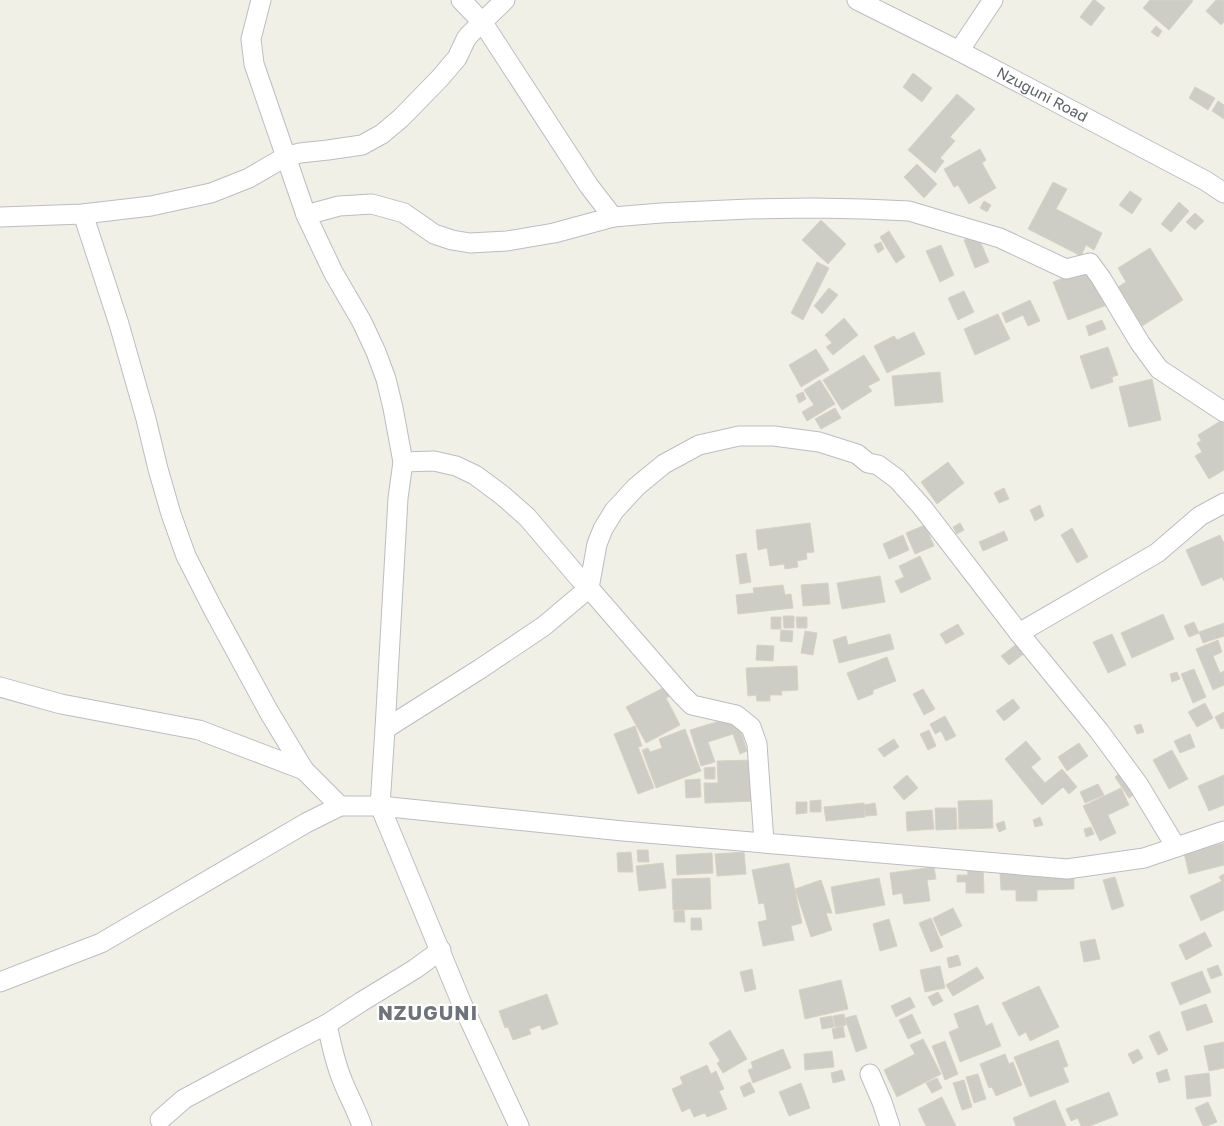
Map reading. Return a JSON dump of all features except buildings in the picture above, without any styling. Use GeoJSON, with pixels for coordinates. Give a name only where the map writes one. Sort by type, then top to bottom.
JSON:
{"type":"FeatureCollection","features":[{"type":"Feature","properties":{"kind":"street"},"geometry":{"type":"LineString","coordinates":[[261,0],[251,39],[254,64],[306,215],[333,272],[362,322],[376,352],[394,408],[403,462],[398,498],[380,806],[462,1004],[519,1126]]}},
{"type":"Feature","properties":{"kind":"street"},"geometry":{"type":"LineString","coordinates":[[461,0],[483,23],[589,186],[613,217]]}},
{"type":"Feature","properties":{"kind":"street"},"geometry":{"type":"LineString","coordinates":[[0,217],[83,214],[151,206],[210,192],[249,178],[285,157],[300,153],[362,145],[382,134],[401,118],[457,58],[466,39],[505,0]]}},
{"type":"Feature","properties":{"kind":"street","name":"Nzuguni Road"},"geometry":{"type":"LineString","coordinates":[[856,0],[959,50],[1206,181],[1224,193]]}},
{"type":"Feature","properties":{"kind":"street"},"geometry":{"type":"LineString","coordinates":[[959,50],[993,0]]}},
{"type":"Feature","properties":{"kind":"street"},"geometry":{"type":"LineString","coordinates":[[306,215],[339,206],[372,204],[404,213],[434,234],[470,244],[507,241],[554,233],[613,217],[661,213],[749,209],[909,211],[1000,238],[1066,269],[1090,263],[1140,343],[1159,369],[1224,412]]}},
{"type":"Feature","properties":{"kind":"street"},"geometry":{"type":"LineString","coordinates":[[83,214],[119,324],[158,469],[186,556],[269,712],[304,770],[340,806]]}},
{"type":"Feature","properties":{"kind":"street"},"geometry":{"type":"LineString","coordinates":[[386,729],[544,626],[589,588],[597,544],[603,529],[614,511],[636,487],[664,464],[699,445],[739,436],[774,436],[819,442],[857,454],[868,463],[878,465],[897,479],[922,507],[1138,784],[1176,847]]}},
{"type":"Feature","properties":{"kind":"street"},"geometry":{"type":"LineString","coordinates":[[403,462],[434,461],[456,466],[475,475],[502,495],[527,517],[578,578],[589,588],[692,705],[736,715],[751,727],[757,744],[764,842]]}},
{"type":"Feature","properties":{"kind":"street"},"geometry":{"type":"LineString","coordinates":[[1019,633],[1157,553],[1200,516],[1224,503]]}},
{"type":"Feature","properties":{"kind":"street"},"geometry":{"type":"LineString","coordinates":[[0,687],[61,704],[198,730],[304,770]]}},
{"type":"Feature","properties":{"kind":"street"},"geometry":{"type":"LineString","coordinates":[[0,982],[101,943],[306,823],[340,806],[380,806],[623,831],[1067,868],[1144,858],[1224,831]]}},
{"type":"Feature","properties":{"kind":"street"},"geometry":{"type":"LineString","coordinates":[[160,1120],[184,1100],[326,1024],[415,969],[441,950]]}},
{"type":"Feature","properties":{"kind":"street"},"geometry":{"type":"LineString","coordinates":[[326,1024],[332,1050],[343,1082],[362,1126]]}},
{"type":"Feature","properties":{"kind":"street"},"geometry":{"type":"LineString","coordinates":[[870,1074],[890,1126]]}},
{"type":"Feature","properties":{"kind":"district","name":"NZUGUNI"},"geometry":{"type":"Point","coordinates":[428,1013]}}]}
